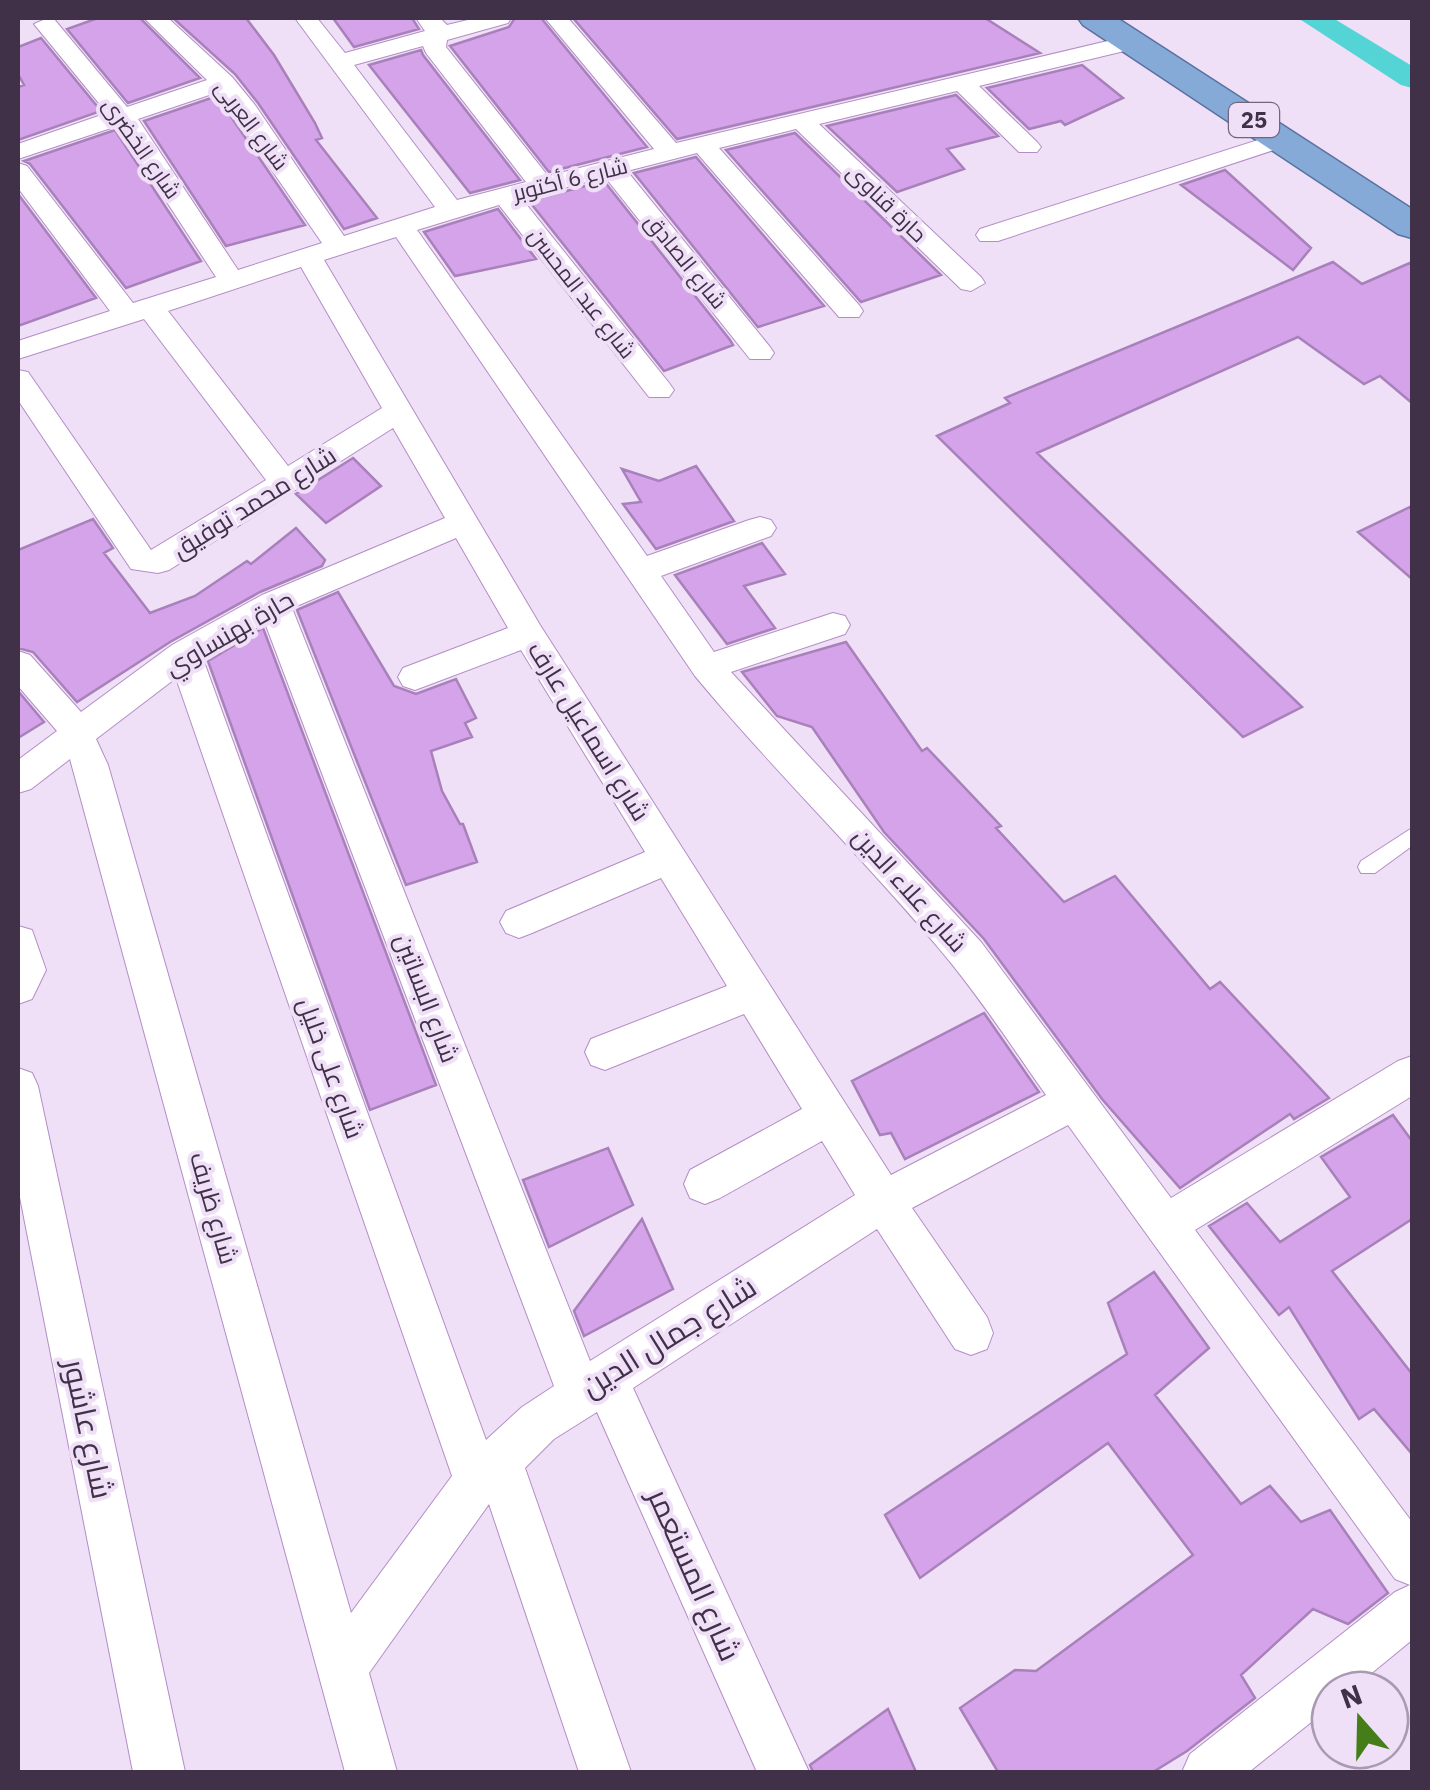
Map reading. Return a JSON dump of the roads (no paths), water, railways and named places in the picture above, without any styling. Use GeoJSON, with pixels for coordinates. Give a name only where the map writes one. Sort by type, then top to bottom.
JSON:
{"type":"FeatureCollection","features":[{"type":"Feature","properties":{"kind":"highway","name":"25"},"geometry":{"type":"LineString","coordinates":[[1095,18],[1133,30],[1412,200]]}},
{"type":"Feature","properties":{"kind":"highway","name":"25"},"geometry":{"type":"LineString","coordinates":[[1133,30],[1412,226]]}},
{"type":"Feature","properties":{"kind":"street","name":"شارع العربى"},"geometry":{"type":"LineString","coordinates":[[155,18],[222,82],[321,249]]}},
{"type":"Feature","properties":{"kind":"street"},"geometry":{"type":"LineString","coordinates":[[306,18],[451,210]]}},
{"type":"Feature","properties":{"kind":"street"},"geometry":{"type":"LineString","coordinates":[[339,62],[430,27],[500,18]]}},
{"type":"Feature","properties":{"kind":"street"},"geometry":{"type":"LineString","coordinates":[[556,18],[670,152]]}},
{"type":"Feature","properties":{"kind":"street"},"geometry":{"type":"LineString","coordinates":[[18,33],[54,21]]}},
{"type":"Feature","properties":{"kind":"street","name":"شارع الخضرى"},"geometry":{"type":"LineString","coordinates":[[54,21],[123,116],[231,279]]}},
{"type":"Feature","properties":{"kind":"street"},"geometry":{"type":"LineString","coordinates":[[430,27],[434,48],[542,186]]}},
{"type":"Feature","properties":{"kind":"street","name":"شارع 6 أكتوبر"},"geometry":{"type":"LineString","coordinates":[[18,350],[451,210],[670,152],[964,84],[1133,30]]}},
{"type":"Feature","properties":{"kind":"street"},"geometry":{"type":"LineString","coordinates":[[18,152],[222,82]]}},
{"type":"Feature","properties":{"kind":"street"},"geometry":{"type":"LineString","coordinates":[[964,84],[1028,146]]}},
{"type":"Feature","properties":{"kind":"street","name":"حارة قناوى"},"geometry":{"type":"LineString","coordinates":[[804,122],[971,283]]}},
{"type":"Feature","properties":{"kind":"street"},"geometry":{"type":"LineString","coordinates":[[989,235],[1283,139]]}},
{"type":"Feature","properties":{"kind":"street"},"geometry":{"type":"LineString","coordinates":[[705,146],[849,311]]}},
{"type":"Feature","properties":{"kind":"street","name":"شارع الصادق"},"geometry":{"type":"LineString","coordinates":[[612,169],[760,353]]}},
{"type":"Feature","properties":{"kind":"street"},"geometry":{"type":"LineString","coordinates":[[18,171],[284,483]]}},
{"type":"Feature","properties":{"kind":"street","name":"شارع عبد المحسن"},"geometry":{"type":"LineString","coordinates":[[506,195],[660,390]]}},
{"type":"Feature","properties":{"kind":"street","name":"شارع علاء الدين"},"geometry":{"type":"LineString","coordinates":[[401,225],[707,667],[967,954],[1412,1562]]}},
{"type":"Feature","properties":{"kind":"street","name":"شارع اسماعيل عارف"},"geometry":{"type":"LineString","coordinates":[[321,249],[399,411],[461,524],[882,1201],[971,1333]]}},
{"type":"Feature","properties":{"kind":"street","name":"شارع محمد توفيق"},"geometry":{"type":"LineString","coordinates":[[18,380],[145,563],[158,562],[399,411]]}},
{"type":"Feature","properties":{"kind":"street","name":"حارة بهنساوي"},"geometry":{"type":"LineString","coordinates":[[18,779],[184,654],[274,604],[461,524]]}},
{"type":"Feature","properties":{"kind":"street"},"geometry":{"type":"LineString","coordinates":[[643,570],[760,528]]}},
{"type":"Feature","properties":{"kind":"street","name":"شارع البساتين"},"geometry":{"type":"LineString","coordinates":[[274,604],[593,1386]]}},
{"type":"Feature","properties":{"kind":"street"},"geometry":{"type":"LineString","coordinates":[[707,667],[833,625]]}},
{"type":"Feature","properties":{"kind":"street"},"geometry":{"type":"LineString","coordinates":[[416,677],[528,634]]}},
{"type":"Feature","properties":{"kind":"street","name":"شارع على خليل"},"geometry":{"type":"LineString","coordinates":[[184,654],[488,1470],[605,1772]]}},
{"type":"Feature","properties":{"kind":"street","name":"شارع ظريف"},"geometry":{"type":"LineString","coordinates":[[18,664],[76,732],[96,784],[371,1772]]}},
{"type":"Feature","properties":{"kind":"street"},"geometry":{"type":"LineString","coordinates":[[519,922],[670,858]]}},
{"type":"Feature","properties":{"kind":"street"},"geometry":{"type":"LineString","coordinates":[[18,942],[27,970],[18,986]]}},
{"type":"Feature","properties":{"kind":"street"},"geometry":{"type":"LineString","coordinates":[[605,1052],[752,993]]}},
{"type":"Feature","properties":{"kind":"street"},"geometry":{"type":"LineString","coordinates":[[1165,1225],[1412,1074]]}},
{"type":"Feature","properties":{"kind":"street","name":"شارع عاشور"},"geometry":{"type":"LineString","coordinates":[[18,1086],[159,1772]]}},
{"type":"Feature","properties":{"kind":"street","name":"شارع جمال الدين"},"geometry":{"type":"LineString","coordinates":[[342,1668],[488,1470],[538,1422],[882,1201],[1076,1100]]}},
{"type":"Feature","properties":{"kind":"street"},"geometry":{"type":"LineString","coordinates":[[706,1184],[830,1116]]}},
{"type":"Feature","properties":{"kind":"street","name":"شارع المستعمر"},"geometry":{"type":"LineString","coordinates":[[593,1386],[783,1772]]}},
{"type":"Feature","properties":{"kind":"street"},"geometry":{"type":"LineString","coordinates":[[1208,1772],[1412,1608]]}},
{"type":"Feature","properties":{"kind":"lane"},"geometry":{"type":"LineString","coordinates":[[1368,867],[1412,836]]}},
{"type":"Feature","properties":{"kind":"waterway"},"geometry":{"type":"LineString","coordinates":[[1313,18],[1412,79]]}}]}
